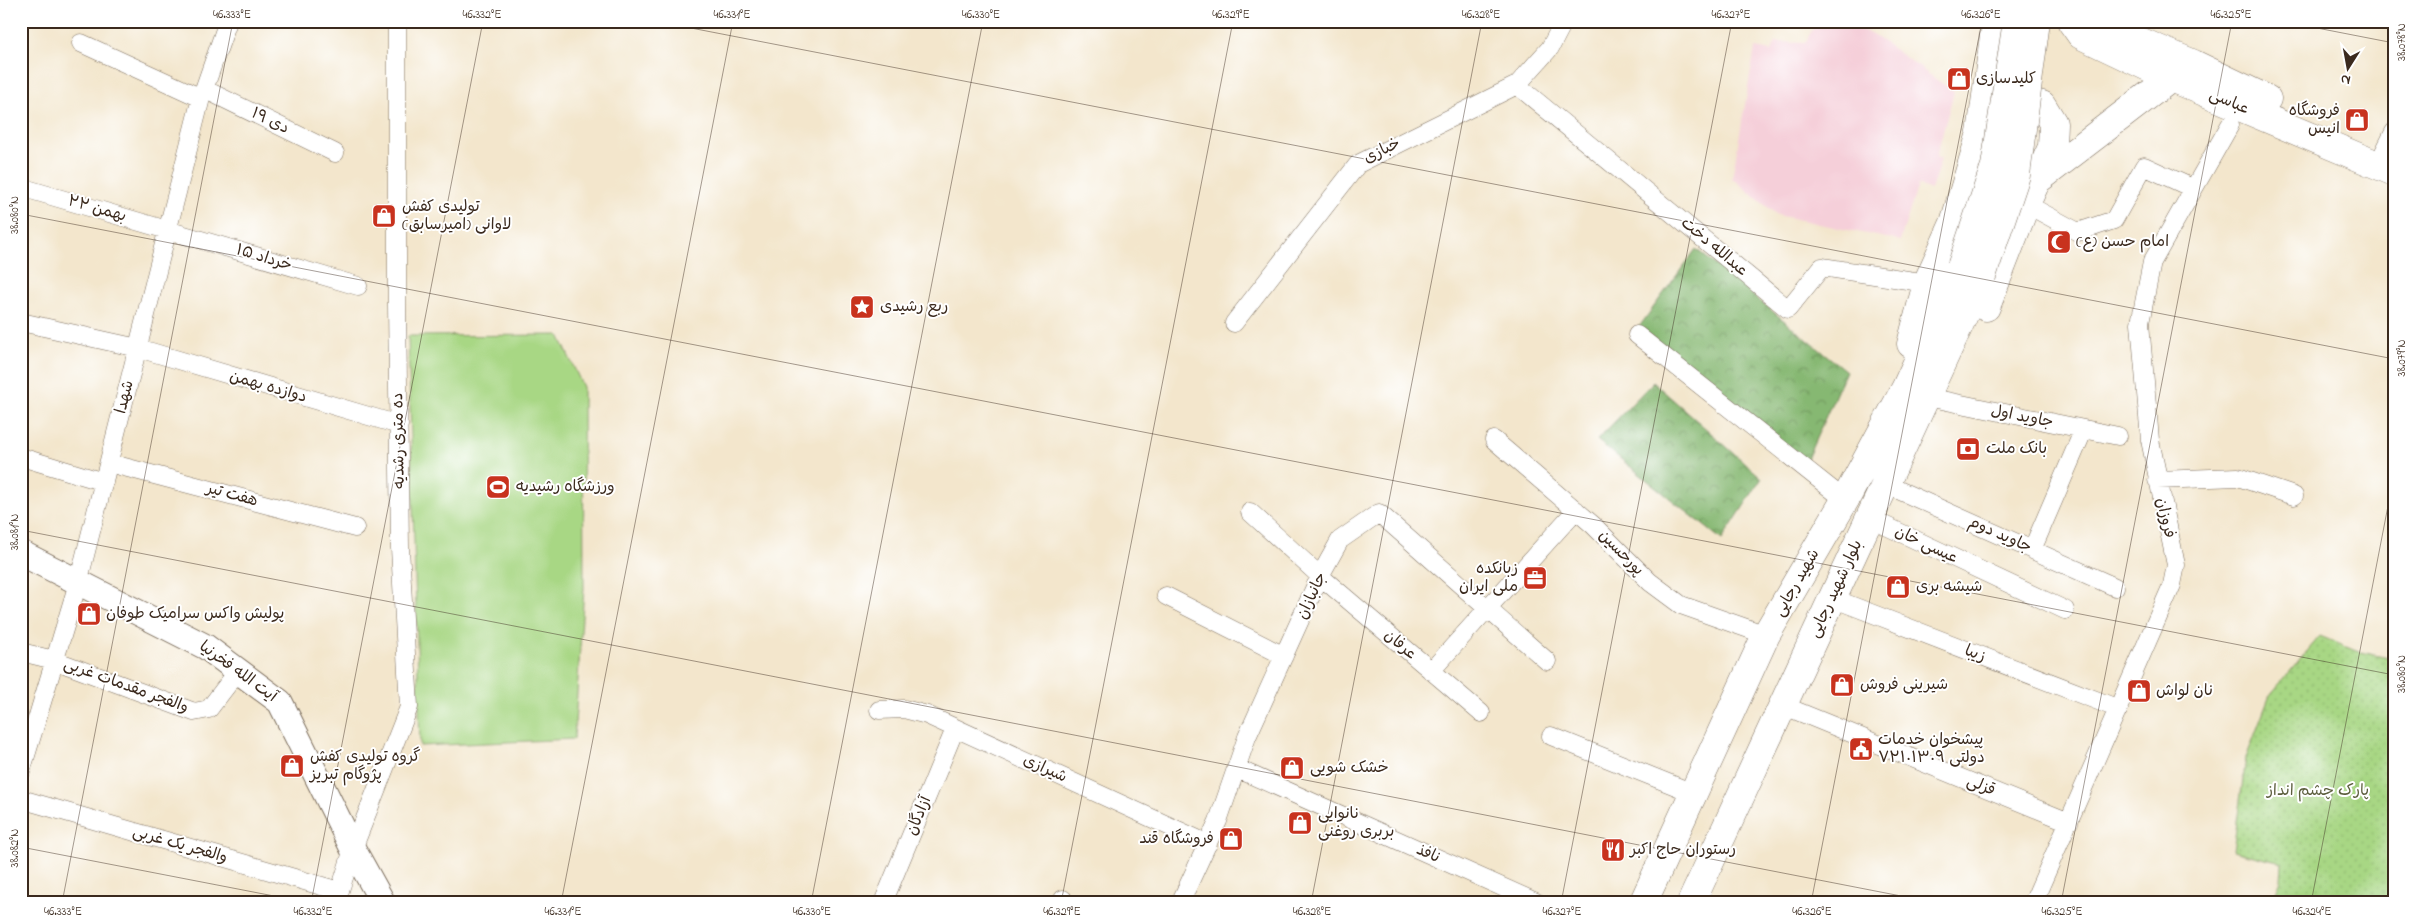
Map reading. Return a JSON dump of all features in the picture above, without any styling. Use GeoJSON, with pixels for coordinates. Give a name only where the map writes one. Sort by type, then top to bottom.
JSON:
{"type":"FeatureCollection","features":[{"type":"Feature","properties":{"kind":"main road"},"geometry":{"type":"LineString","coordinates":[[1916,393],[1912,331],[1927,283],[1954,223],[1981,133],[1996,21]]}},
{"type":"Feature","properties":{"kind":"main road"},"geometry":{"type":"LineString","coordinates":[[1971,272],[1996,166],[2017,21]]}},
{"type":"Feature","properties":{"kind":"main road"},"geometry":{"type":"LineString","coordinates":[[1971,272],[2016,174],[2036,21]]}},
{"type":"Feature","properties":{"kind":"main road","name":"عباسى"},"geometry":{"type":"LineString","coordinates":[[2071,21],[2081,36],[2171,78],[2391,153]]}},
{"type":"Feature","properties":{"kind":"main road","name":"عباسى"},"geometry":{"type":"LineString","coordinates":[[2092,21],[2194,64],[2391,153]]}},
{"type":"Feature","properties":{"kind":"main road"},"geometry":{"type":"LineString","coordinates":[[2031,193],[2171,78]]}},
{"type":"Feature","properties":{"kind":"main road"},"geometry":{"type":"LineString","coordinates":[[1916,393],[1976,332],[2031,193],[2052,147],[2053,123],[2042,105],[2024,100],[2000,97],[1986,103]]}},
{"type":"Feature","properties":{"kind":"main road","name":"بلوار شهید رجایی"},"geometry":{"type":"LineString","coordinates":[[1690,903],[1885,484],[1916,393],[1971,272]]}},
{"type":"Feature","properties":{"kind":"main road","name":"شهید رجایی"},"geometry":{"type":"LineString","coordinates":[[1642,903],[1766,635],[1845,500],[1916,393]]}},
{"type":"Feature","properties":{"kind":"street","name":"شهدا"},"geometry":{"type":"LineString","coordinates":[[21,772],[78,582],[203,93],[228,21]]}},
{"type":"Feature","properties":{"kind":"street","name":"ده متری رشدیه"},"geometry":{"type":"LineString","coordinates":[[338,897],[353,849],[409,706],[400,548],[397,21]]}},
{"type":"Feature","properties":{"kind":"street","name":"خبازی"},"geometry":{"type":"LineString","coordinates":[[1234,323],[1358,164],[1517,84],[1550,48],[1564,21]]}},
{"type":"Feature","properties":{"kind":"street","name":"۱۹ دی"},"geometry":{"type":"LineString","coordinates":[[81,43],[203,93],[335,153]]}},
{"type":"Feature","properties":{"kind":"street","name":"عبدالله دخت"},"geometry":{"type":"LineString","coordinates":[[1517,84],[1788,309],[1822,267],[1927,283]]}},
{"type":"Feature","properties":{"kind":"street","name":"فروزان"},"geometry":{"type":"LineString","coordinates":[[2033,903],[2172,585],[2176,564],[2157,480],[2149,432],[2140,323],[2152,262],[2192,188],[2230,125]]}},
{"type":"Feature","properties":{"kind":"street"},"geometry":{"type":"LineString","coordinates":[[2031,193],[2078,232],[2114,220],[2144,166],[2192,188]]}},
{"type":"Feature","properties":{"kind":"street","name":"۲۲ بهمن"},"geometry":{"type":"LineString","coordinates":[[24,188],[169,229]]}},
{"type":"Feature","properties":{"kind":"street","name":"۱۵ خرداد"},"geometry":{"type":"LineString","coordinates":[[169,229],[358,286]]}},
{"type":"Feature","properties":{"kind":"street","name":"دوازده بهمن"},"geometry":{"type":"LineString","coordinates":[[21,322],[138,348],[399,425]]}},
{"type":"Feature","properties":{"kind":"street"},"geometry":{"type":"LineString","coordinates":[[1637,336],[1845,500]]}},
{"type":"Feature","properties":{"kind":"street","name":"جاوید اول"},"geometry":{"type":"LineString","coordinates":[[1916,393],[2118,436]]}},
{"type":"Feature","properties":{"kind":"street"},"geometry":{"type":"LineString","coordinates":[[2032,550],[2084,429]]}},
{"type":"Feature","properties":{"kind":"street","name":"پورحسین"},"geometry":{"type":"LineString","coordinates":[[1494,440],[1576,510],[1650,582],[1680,605],[1766,635]]}},
{"type":"Feature","properties":{"kind":"street"},"geometry":{"type":"LineString","coordinates":[[21,458],[104,482]]}},
{"type":"Feature","properties":{"kind":"street","name":"هفت تیر"},"geometry":{"type":"LineString","coordinates":[[109,463],[355,528]]}},
{"type":"Feature","properties":{"kind":"street"},"geometry":{"type":"LineString","coordinates":[[2157,480],[2238,477],[2294,496]]}},
{"type":"Feature","properties":{"kind":"street","name":"جاوید دوم"},"geometry":{"type":"LineString","coordinates":[[1885,484],[2115,587]]}},
{"type":"Feature","properties":{"kind":"street"},"geometry":{"type":"LineString","coordinates":[[1431,671],[1576,510]]}},
{"type":"Feature","properties":{"kind":"street","name":"عرفان"},"geometry":{"type":"LineString","coordinates":[[1250,512],[1320,576],[1481,713]]}},
{"type":"Feature","properties":{"kind":"street","name":"جانبازان"},"geometry":{"type":"LineString","coordinates":[[1180,903],[1218,821],[1246,737],[1320,576],[1340,540],[1378,513],[1547,661]]}},
{"type":"Feature","properties":{"kind":"street","name":"عیسی خان"},"geometry":{"type":"LineString","coordinates":[[1869,518],[2064,610]]}},
{"type":"Feature","properties":{"kind":"street","name":"آیت الله فخرنیا"},"geometry":{"type":"LineString","coordinates":[[21,553],[206,647],[280,702],[353,849],[383,903]]}},
{"type":"Feature","properties":{"kind":"street"},"geometry":{"type":"LineString","coordinates":[[1166,596],[1284,656]]}},
{"type":"Feature","properties":{"kind":"street","name":"زیبا"},"geometry":{"type":"LineString","coordinates":[[1832,598],[2119,709]]}},
{"type":"Feature","properties":{"kind":"street","name":"والفجر مقدمات غربی"},"geometry":{"type":"LineString","coordinates":[[21,652],[54,660],[194,712],[209,709],[238,670]]}},
{"type":"Feature","properties":{"kind":"street","name":"قزلی"},"geometry":{"type":"LineString","coordinates":[[1782,704],[2069,822]]}},
{"type":"Feature","properties":{"kind":"street","name":"شیرازی"},"geometry":{"type":"LineString","coordinates":[[878,710],[904,709],[927,715],[1208,844]]}},
{"type":"Feature","properties":{"kind":"street","name":"آزادگان"},"geometry":{"type":"LineString","coordinates":[[883,903],[955,729]]}},
{"type":"Feature","properties":{"kind":"street"},"geometry":{"type":"LineString","coordinates":[[1551,736],[1693,793]]}},
{"type":"Feature","properties":{"kind":"street","name":"نافذ"},"geometry":{"type":"LineString","coordinates":[[1236,768],[1538,903]]}},
{"type":"Feature","properties":{"kind":"street","name":"والفجر یک غربی"},"geometry":{"type":"LineString","coordinates":[[21,799],[338,897]]}},
{"type":"Feature","properties":{"kind":"shaded area"},"geometry":{"type":"Polygon","coordinates":[[[1817,21],[1835,21],[1871,33],[1954,92],[1936,157],[1941,159],[1931,190],[1918,185],[1900,241],[1777,215],[1732,178],[1755,48],[1772,51],[1775,42],[1805,43],[1817,21]]]}},
{"type":"Feature","properties":{"kind":"green space"},"geometry":{"type":"Polygon","coordinates":[[[1696,249],[1846,371],[1806,461],[1639,327],[1696,249]]]}},
{"type":"Feature","properties":{"kind":"green space","name":"ورزشگاه رشیدیه"},"geometry":{"type":"Polygon","coordinates":[[[559,335],[583,387],[584,588],[574,739],[420,746],[408,336],[559,335]]]}},
{"type":"Feature","properties":{"kind":"green space"},"geometry":{"type":"Polygon","coordinates":[[[1653,382],[1762,478],[1722,540],[1597,440],[1653,382]]]}},
{"type":"Feature","properties":{"kind":"green space","name":"پارک چشم انداز"},"geometry":{"type":"Polygon","coordinates":[[[2320,636],[2356,651],[2394,659],[2394,903],[2271,903],[2281,880],[2282,863],[2233,851],[2246,758],[2270,695],[2320,636]]]}},
{"type":"Feature","properties":{"kind":"place","name":"کلیدسازی"},"geometry":{"type":"Point","coordinates":[1959,79]}},
{"type":"Feature","properties":{"kind":"place","name":"فروشگاه انیس"},"geometry":{"type":"Point","coordinates":[2357,120]}},
{"type":"Feature","properties":{"kind":"place","name":"تولیدی کفش لاوانی (امیرسابق)"},"geometry":{"type":"Point","coordinates":[384,216]}},
{"type":"Feature","properties":{"kind":"place","name":"امام حسن (ع)"},"geometry":{"type":"Point","coordinates":[2059,242]}},
{"type":"Feature","properties":{"kind":"place","name":"ربع رشیدی"},"geometry":{"type":"Point","coordinates":[862,307]}},
{"type":"Feature","properties":{"kind":"place","name":"بانک ملت"},"geometry":{"type":"Point","coordinates":[1968,449]}},
{"type":"Feature","properties":{"kind":"place","name":"ورزشگاه رشیدیه"},"geometry":{"type":"Point","coordinates":[498,487]}},
{"type":"Feature","properties":{"kind":"place","name":"زبانکده ملی ایران"},"geometry":{"type":"Point","coordinates":[1535,578]}},
{"type":"Feature","properties":{"kind":"place","name":"شیشه بری"},"geometry":{"type":"Point","coordinates":[1898,587]}},
{"type":"Feature","properties":{"kind":"place","name":"پولیش واکس سرامیک طوفان"},"geometry":{"type":"Point","coordinates":[89,614]}},
{"type":"Feature","properties":{"kind":"place","name":"شیرینی فروش"},"geometry":{"type":"Point","coordinates":[1842,685]}},
{"type":"Feature","properties":{"kind":"place","name":"نان لواش"},"geometry":{"type":"Point","coordinates":[2139,691]}},
{"type":"Feature","properties":{"kind":"place","name":"پیشخوان خدمات دولتی ۷۲۱۰۱۳۰۹"},"geometry":{"type":"Point","coordinates":[1861,749]}},
{"type":"Feature","properties":{"kind":"place","name":"گروه تولیدی کفش پژوگام تبریز"},"geometry":{"type":"Point","coordinates":[292,766]}},
{"type":"Feature","properties":{"kind":"place","name":"خشک شویی"},"geometry":{"type":"Point","coordinates":[1292,768]}},
{"type":"Feature","properties":{"kind":"place","name":"نانوایی بربری روغنی"},"geometry":{"type":"Point","coordinates":[1300,823]}},
{"type":"Feature","properties":{"kind":"place","name":"فروشگاه قند"},"geometry":{"type":"Point","coordinates":[1231,839]}},
{"type":"Feature","properties":{"kind":"place","name":"رستوران حاج اکبر"},"geometry":{"type":"Point","coordinates":[1613,850]}}]}
